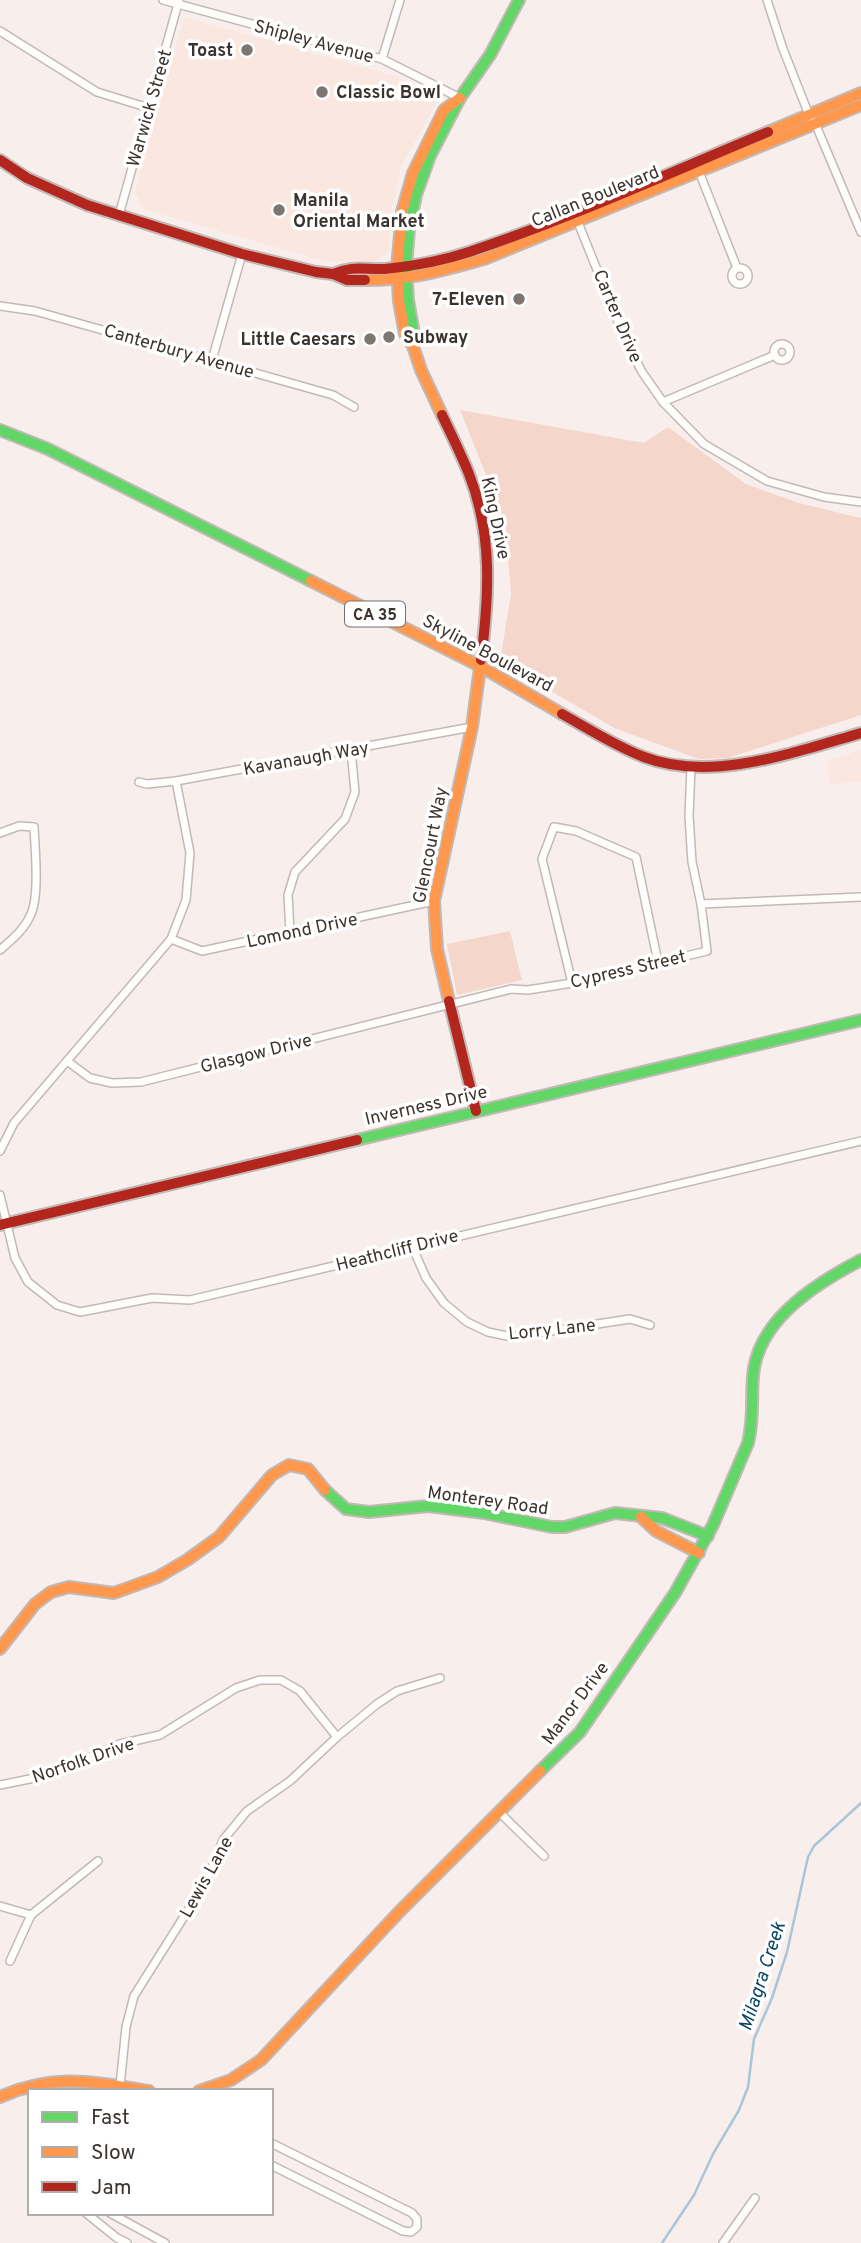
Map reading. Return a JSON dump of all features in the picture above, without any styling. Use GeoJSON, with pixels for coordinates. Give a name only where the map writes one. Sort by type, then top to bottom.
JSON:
{"type":"FeatureCollection","features":[{"type":"Feature","properties":{"kind":"street","name":"Shipley Avenue"},"geometry":{"type":"LineString","coordinates":[[163,0],[382,59],[460,98]]}},
{"type":"Feature","properties":{"kind":"street"},"geometry":{"type":"LineString","coordinates":[[382,59],[400,0]]}},
{"type":"Feature","properties":{"kind":"street","name":"King Drive"},"geometry":{"type":"LineString","coordinates":[[480,666],[487,615],[489,571],[478,501],[465,463],[421,370],[413,346],[414,334],[401,274],[416,195],[430,156],[460,98],[495,47],[519,0]]}},
{"type":"Feature","properties":{"kind":"street"},"geometry":{"type":"LineString","coordinates":[[767,0],[812,119],[861,232]]}},
{"type":"Feature","properties":{"kind":"street","name":"Warwick Street"},"geometry":{"type":"LineString","coordinates":[[119,215],[178,3]]}},
{"type":"Feature","properties":{"kind":"street"},"geometry":{"type":"LineString","coordinates":[[0,31],[97,92],[149,108]]}},
{"type":"Feature","properties":{"kind":"street","name":"Callan Boulevard"},"geometry":{"type":"LineString","coordinates":[[0,160],[27,178],[87,205],[242,254],[316,272],[333,274],[347,268],[401,274],[484,259],[812,119],[861,93]]}},
{"type":"Feature","properties":{"kind":"street","name":"Callan Boulevard"},"geometry":{"type":"LineString","coordinates":[[812,119],[861,105]]}},
{"type":"Feature","properties":{"kind":"street"},"geometry":{"type":"LineString","coordinates":[[698,167],[737,268]]}},
{"type":"Feature","properties":{"kind":"street","name":"Callan Boulevard"},"geometry":{"type":"LineString","coordinates":[[401,274],[698,167]]}},
{"type":"Feature","properties":{"kind":"street"},"geometry":{"type":"LineString","coordinates":[[567,215],[578,221]]}},
{"type":"Feature","properties":{"kind":"street","name":"Carter Drive"},"geometry":{"type":"LineString","coordinates":[[578,221],[624,337],[642,372],[663,402],[704,444],[767,481],[824,497],[861,502]]}},
{"type":"Feature","properties":{"kind":"street"},"geometry":{"type":"LineString","coordinates":[[212,360],[242,254]]}},
{"type":"Feature","properties":{"kind":"street","name":"Canterbury Avenue"},"geometry":{"type":"LineString","coordinates":[[0,306],[35,311],[212,360],[333,395],[354,407]]}},
{"type":"Feature","properties":{"kind":"street"},"geometry":{"type":"LineString","coordinates":[[663,402],[775,355]]}},
{"type":"Feature","properties":{"kind":"street","name":"Skyline Boulevard"},"geometry":{"type":"LineString","coordinates":[[0,430],[48,449],[480,666],[633,752],[668,764],[715,767],[757,762],[861,733]]}},
{"type":"Feature","properties":{"kind":"street","name":"Glencourt Way"},"geometry":{"type":"LineString","coordinates":[[476,1111],[437,949],[433,901],[472,727],[480,666]]}},
{"type":"Feature","properties":{"kind":"street","name":"Kavanaugh Way"},"geometry":{"type":"LineString","coordinates":[[139,782],[147,785],[176,781],[472,727]]}},
{"type":"Feature","properties":{"kind":"street"},"geometry":{"type":"LineString","coordinates":[[290,932],[288,895],[295,872],[345,820],[355,792],[351,750]]}},
{"type":"Feature","properties":{"kind":"street","name":"Cypress Street"},"geometry":{"type":"LineString","coordinates":[[449,1005],[511,989],[528,990],[572,983],[707,951],[692,862],[689,818],[691,767]]}},
{"type":"Feature","properties":{"kind":"street"},"geometry":{"type":"LineString","coordinates":[[0,1151],[14,1123],[171,939],[186,900],[190,853],[176,781]]}},
{"type":"Feature","properties":{"kind":"street"},"geometry":{"type":"LineString","coordinates":[[0,833],[19,826],[34,827],[35,899],[32,915],[0,950]]}},
{"type":"Feature","properties":{"kind":"street"},"geometry":{"type":"LineString","coordinates":[[572,983],[542,859],[554,827],[576,831],[636,857],[658,962]]}},
{"type":"Feature","properties":{"kind":"street"},"geometry":{"type":"LineString","coordinates":[[701,904],[861,897]]}},
{"type":"Feature","properties":{"kind":"street","name":"Lomond Drive"},"geometry":{"type":"LineString","coordinates":[[171,939],[202,951],[433,901]]}},
{"type":"Feature","properties":{"kind":"street","name":"Glasgow Drive"},"geometry":{"type":"LineString","coordinates":[[67,1061],[90,1078],[112,1083],[141,1082],[449,1005]]}},
{"type":"Feature","properties":{"kind":"street","name":"Inverness Drive"},"geometry":{"type":"LineString","coordinates":[[3,1224],[861,1020]]}},
{"type":"Feature","properties":{"kind":"street","name":"Heathcliff Drive"},"geometry":{"type":"LineString","coordinates":[[0,1195],[3,1224],[15,1258],[28,1282],[57,1305],[80,1312],[152,1298],[190,1300],[861,1141]]}},
{"type":"Feature","properties":{"kind":"street","name":"Lorry Lane"},"geometry":{"type":"LineString","coordinates":[[412,1246],[426,1278],[444,1303],[467,1322],[488,1332],[512,1337],[631,1319],[650,1325]]}},
{"type":"Feature","properties":{"kind":"street","name":"Manor Drive"},"geometry":{"type":"LineString","coordinates":[[212,2089],[242,2074],[261,2060],[399,1912],[580,1732],[674,1593],[708,1536],[748,1443],[753,1424],[754,1368],[762,1343],[780,1318],[810,1291],[861,1260]]}},
{"type":"Feature","properties":{"kind":"street","name":"Monterey Road"},"geometry":{"type":"LineString","coordinates":[[0,1649],[35,1604],[51,1592],[69,1587],[114,1593],[158,1577],[187,1560],[219,1537],[272,1475],[289,1465],[308,1469],[346,1509],[369,1512],[428,1506],[484,1513],[552,1527],[565,1527],[615,1513],[662,1518],[708,1536]]}},
{"type":"Feature","properties":{"kind":"street"},"geometry":{"type":"LineString","coordinates":[[641,1517],[656,1531],[699,1553]]}},
{"type":"Feature","properties":{"kind":"street","name":"Lewis Lane"},"geometry":{"type":"LineString","coordinates":[[120,2086],[126,2027],[134,1996],[208,1880],[223,1840],[247,1811],[290,1781],[377,1704],[397,1691],[440,1678]]}},
{"type":"Feature","properties":{"kind":"street","name":"Norfolk Drive"},"geometry":{"type":"LineString","coordinates":[[0,1785],[49,1775],[120,1744],[160,1735],[236,1688],[260,1680],[281,1680],[300,1691],[337,1737]]}},
{"type":"Feature","properties":{"kind":"street"},"geometry":{"type":"LineString","coordinates":[[499,1812],[544,1856]]}},
{"type":"Feature","properties":{"kind":"street"},"geometry":{"type":"LineString","coordinates":[[10,1961],[30,1915],[98,1861]]}},
{"type":"Feature","properties":{"kind":"street"},"geometry":{"type":"LineString","coordinates":[[0,1906],[30,1915]]}},
{"type":"Feature","properties":{"kind":"street"},"geometry":{"type":"LineString","coordinates":[[0,2097],[27,2086],[120,2086],[137,2089]]}},
{"type":"Feature","properties":{"kind":"street"},"geometry":{"type":"LineString","coordinates":[[273,2144],[412,2213],[417,2219],[417,2227],[411,2232],[403,2231],[273,2166]]}},
{"type":"Feature","properties":{"kind":"street"},"geometry":{"type":"LineString","coordinates":[[723,2243],[755,2198]]}},
{"type":"Feature","properties":{"kind":"street"},"geometry":{"type":"LineString","coordinates":[[88,2215],[127,2243]]}},
{"type":"Feature","properties":{"kind":"street"},"geometry":{"type":"LineString","coordinates":[[114,2215],[165,2243]]}},
{"type":"Feature","properties":{"kind":"shaded area"},"geometry":{"type":"Polygon","coordinates":[[[184,17],[395,76],[433,95],[435,105],[401,167],[392,208],[388,252],[376,262],[324,261],[143,209],[135,192],[184,17]]]}},
{"type":"Feature","properties":{"kind":"shaded area"},"geometry":{"type":"Polygon","coordinates":[[[460,410],[644,443],[668,427],[746,484],[799,503],[861,518],[861,715],[728,758],[699,759],[614,728],[500,661],[511,594],[505,522],[460,410]]]}},
{"type":"Feature","properties":{"kind":"shaded area"},"geometry":{"type":"Polygon","coordinates":[[[861,750],[861,782],[829,784],[828,761],[861,750]]]}},
{"type":"Feature","properties":{"kind":"shaded area"},"geometry":{"type":"Polygon","coordinates":[[[510,931],[522,980],[457,995],[447,944],[510,931]]]}},
{"type":"Feature","properties":{"kind":"waterway","name":"Milagra Creek"},"geometry":{"type":"LineString","coordinates":[[662,2243],[694,2195],[713,2154],[739,2110],[748,2087],[754,2039],[772,1998],[787,1952],[808,1857],[814,1846],[861,1803]]}},
{"type":"Feature","properties":{"kind":"traffic: fast"},"geometry":{"type":"LineString","coordinates":[[413,346],[406,267],[409,229],[416,195],[430,156],[460,98],[490,55],[519,0]]}},
{"type":"Feature","properties":{"kind":"traffic: fast"},"geometry":{"type":"LineString","coordinates":[[0,430],[48,449],[311,581]]}},
{"type":"Feature","properties":{"kind":"traffic: fast"},"geometry":{"type":"LineString","coordinates":[[357,1140],[861,1020]]}},
{"type":"Feature","properties":{"kind":"traffic: fast"},"geometry":{"type":"LineString","coordinates":[[540,1771],[580,1732],[675,1593],[713,1525],[748,1443],[754,1368],[759,1349],[769,1332],[781,1317],[811,1290],[861,1260]]}},
{"type":"Feature","properties":{"kind":"traffic: fast"},"geometry":{"type":"LineString","coordinates":[[325,1490],[346,1509],[369,1512],[428,1506],[484,1513],[552,1527],[565,1527],[615,1513],[662,1518],[708,1536]]}},
{"type":"Feature","properties":{"kind":"traffic: slow"},"geometry":{"type":"LineString","coordinates":[[768,132],[861,93]]}},
{"type":"Feature","properties":{"kind":"traffic: slow"},"geometry":{"type":"LineString","coordinates":[[442,415],[413,346],[405,334],[397,268],[402,212],[413,173],[444,110],[460,98]]}},
{"type":"Feature","properties":{"kind":"traffic: slow"},"geometry":{"type":"LineString","coordinates":[[365,280],[411,277],[484,259],[861,105]]}},
{"type":"Feature","properties":{"kind":"traffic: slow"},"geometry":{"type":"LineString","coordinates":[[311,581],[480,666],[562,714]]}},
{"type":"Feature","properties":{"kind":"traffic: slow"},"geometry":{"type":"LineString","coordinates":[[449,1001],[437,949],[434,901],[472,727],[481,660]]}},
{"type":"Feature","properties":{"kind":"traffic: slow"},"geometry":{"type":"LineString","coordinates":[[0,1649],[35,1604],[51,1592],[69,1587],[114,1593],[158,1577],[187,1560],[219,1537],[272,1475],[289,1465],[308,1469],[325,1490]]}},
{"type":"Feature","properties":{"kind":"traffic: slow"},"geometry":{"type":"LineString","coordinates":[[641,1517],[656,1531],[699,1553]]}},
{"type":"Feature","properties":{"kind":"traffic: slow"},"geometry":{"type":"LineString","coordinates":[[205,2089],[231,2080],[261,2060],[399,1912],[540,1771]]}},
{"type":"Feature","properties":{"kind":"traffic: slow"},"geometry":{"type":"LineString","coordinates":[[0,2097],[20,2089],[56,2082],[91,2083],[134,2089]]}},
{"type":"Feature","properties":{"kind":"traffic: jam"},"geometry":{"type":"LineString","coordinates":[[333,274],[353,269],[417,265],[469,252],[582,210],[768,132]]}},
{"type":"Feature","properties":{"kind":"traffic: jam"},"geometry":{"type":"LineString","coordinates":[[0,160],[27,178],[87,205],[242,254],[333,274],[347,280],[365,280]]}},
{"type":"Feature","properties":{"kind":"traffic: jam"},"geometry":{"type":"LineString","coordinates":[[442,415],[469,474],[482,520],[487,589],[481,660]]}},
{"type":"Feature","properties":{"kind":"traffic: jam"},"geometry":{"type":"LineString","coordinates":[[562,714],[612,743],[644,757],[697,767],[753,762],[861,733]]}},
{"type":"Feature","properties":{"kind":"traffic: jam"},"geometry":{"type":"LineString","coordinates":[[449,1001],[476,1111]]}},
{"type":"Feature","properties":{"kind":"traffic: jam"},"geometry":{"type":"LineString","coordinates":[[0,1225],[357,1140]]}},
{"type":"Feature","properties":{"kind":"place","name":"Toast"},"geometry":{"type":"Point","coordinates":[247,50]}},
{"type":"Feature","properties":{"kind":"place","name":"Classic Bowl"},"geometry":{"type":"Point","coordinates":[322,92]}},
{"type":"Feature","properties":{"kind":"place","name":"Manila Oriental Market"},"geometry":{"type":"Point","coordinates":[279,210]}},
{"type":"Feature","properties":{"kind":"place","name":"7-Eleven"},"geometry":{"type":"Point","coordinates":[519,299]}},
{"type":"Feature","properties":{"kind":"place","name":"Subway"},"geometry":{"type":"Point","coordinates":[389,337]}},
{"type":"Feature","properties":{"kind":"place","name":"Little Caesars"},"geometry":{"type":"Point","coordinates":[370,339]}}]}
